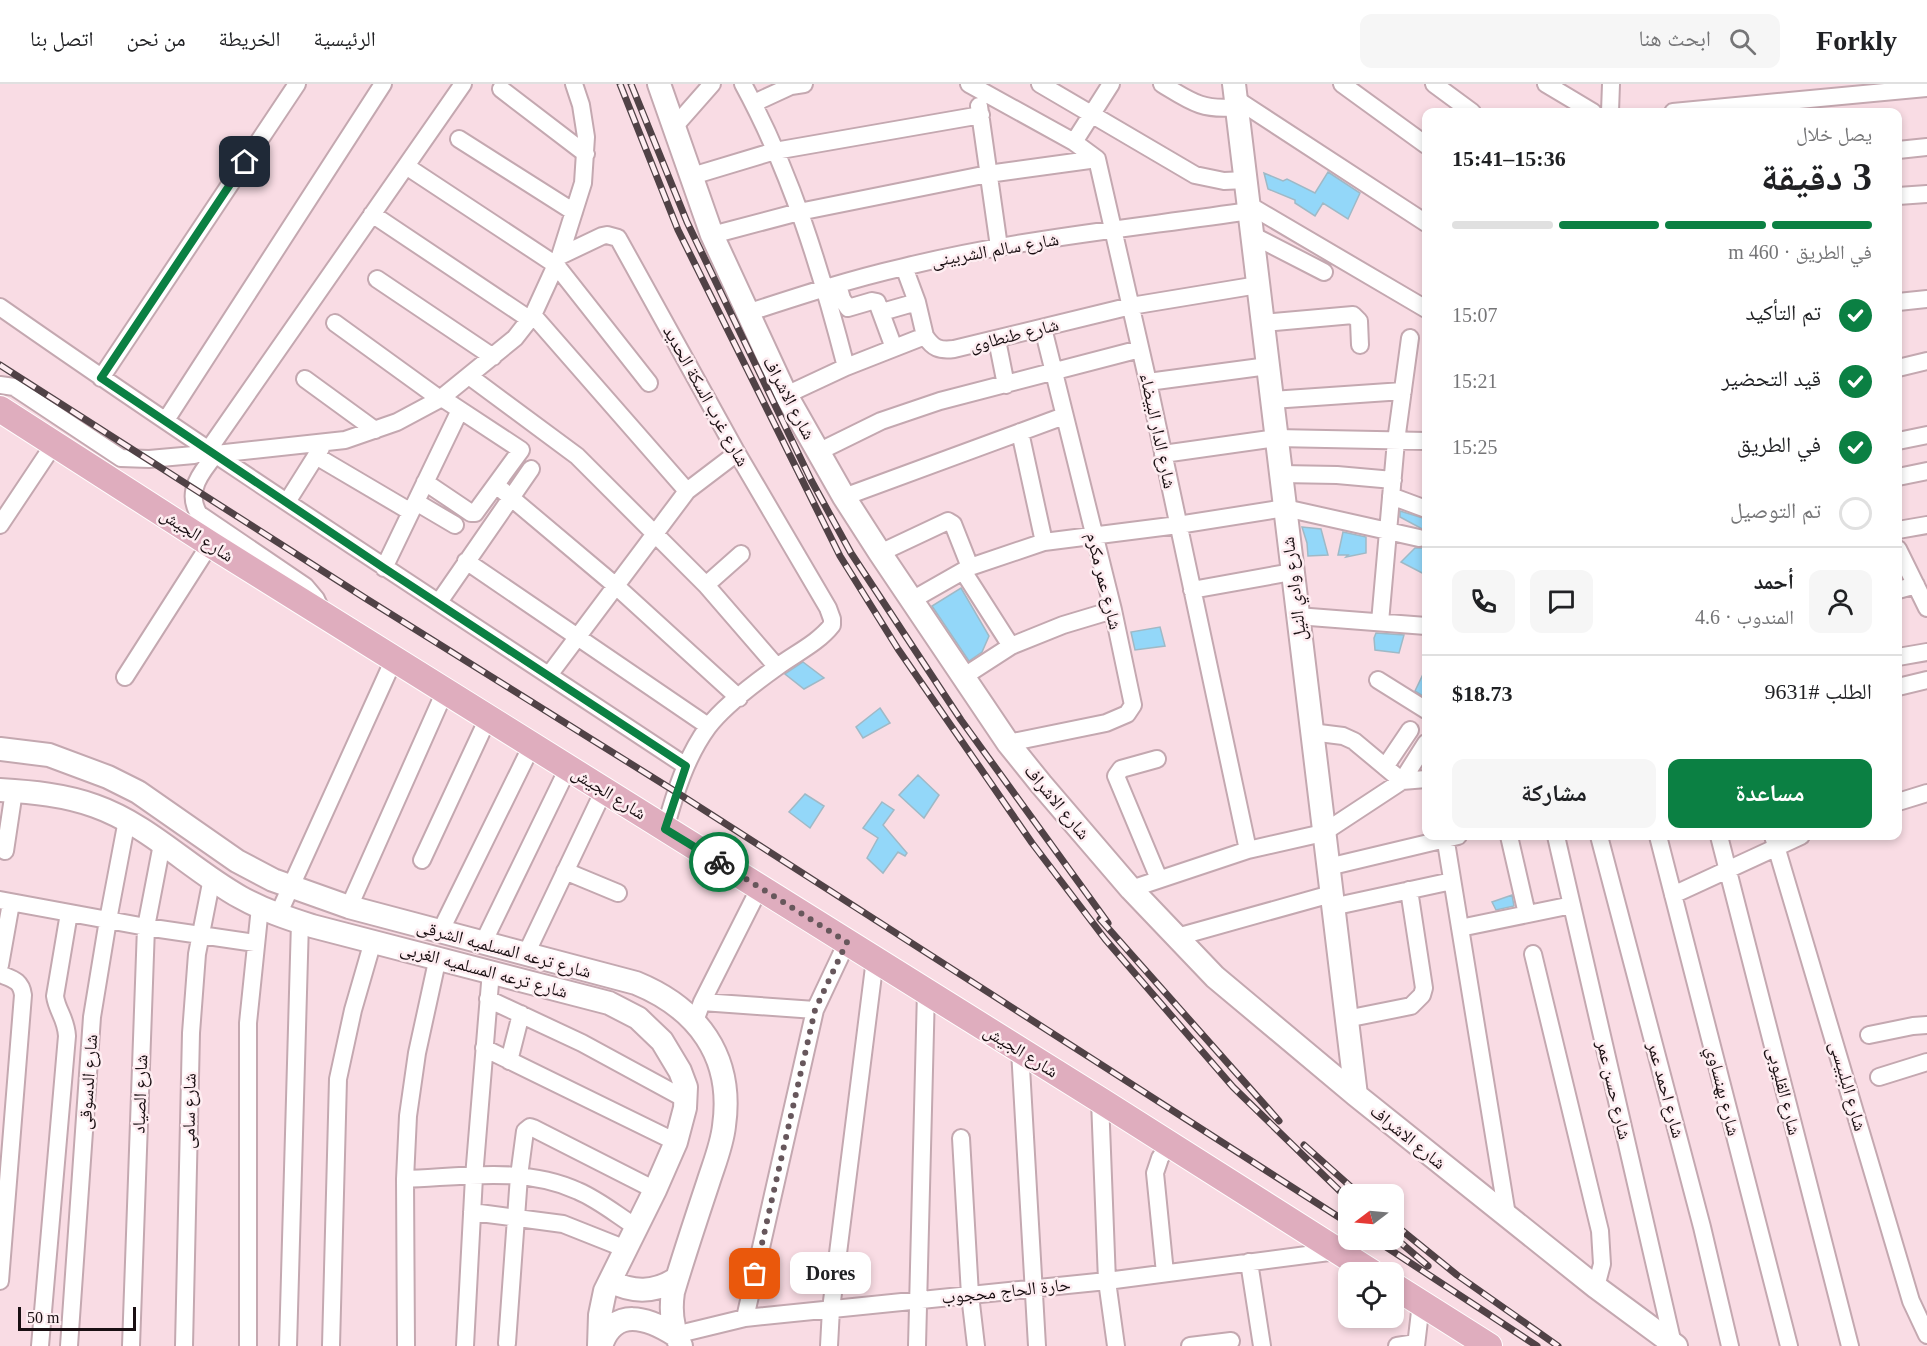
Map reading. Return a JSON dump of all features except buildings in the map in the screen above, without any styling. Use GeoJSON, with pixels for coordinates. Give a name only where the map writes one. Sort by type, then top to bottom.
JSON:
{"type":"FeatureCollection","features":[{"type":"Feature","properties":{"kind":"main road","name":"شارع الجيش"},"geometry":{"type":"LineString","coordinates":[[0,409],[210,544],[1100,1100],[1355,1262]]}},
{"type":"Feature","properties":{"kind":"main road"},"geometry":{"type":"LineString","coordinates":[[1404,1293],[1489,1346]]}},
{"type":"Feature","properties":{"kind":"street"},"geometry":{"type":"LineString","coordinates":[[101,378],[297,84]]}},
{"type":"Feature","properties":{"kind":"street"},"geometry":{"type":"LineString","coordinates":[[166,420],[383,84]]}},
{"type":"Feature","properties":{"kind":"street"},"geometry":{"type":"LineString","coordinates":[[323,615],[316,599],[305,586],[199,514],[193,504],[192,495],[212,451],[463,84]]}},
{"type":"Feature","properties":{"kind":"street"},"geometry":{"type":"LineString","coordinates":[[0,385],[14,387],[121,458],[133,460],[194,455],[212,451],[320,449],[397,422],[441,398],[515,338],[531,317],[558,260],[583,183],[586,137],[581,105],[574,84]]}},
{"type":"Feature","properties":{"kind":"street","name":"شارع الاشراف"},"geometry":{"type":"LineString","coordinates":[[658,84],[675,126],[712,235],[786,395],[844,497],[1008,743],[1131,889],[1215,977],[1356,1095],[1596,1287],[1675,1345]]}},
{"type":"Feature","properties":{"kind":"street"},"geometry":{"type":"LineString","coordinates":[[675,126],[712,84]]}},
{"type":"Feature","properties":{"kind":"street"},"geometry":{"type":"LineString","coordinates":[[743,84],[776,151],[799,213],[832,286],[848,308],[874,301],[882,312],[894,348]]}},
{"type":"Feature","properties":{"kind":"street"},"geometry":{"type":"LineString","coordinates":[[1040,84],[1195,175],[1224,181],[1246,180]]}},
{"type":"Feature","properties":{"kind":"street"},"geometry":{"type":"LineString","coordinates":[[1074,142],[1111,84]]}},
{"type":"Feature","properties":{"kind":"street"},"geometry":{"type":"LineString","coordinates":[[1161,84],[1202,106],[1218,109],[1236,97],[1422,220]]}},
{"type":"Feature","properties":{"kind":"street"},"geometry":{"type":"LineString","coordinates":[[1342,84],[1422,142]]}},
{"type":"Feature","properties":{"kind":"street"},"geometry":{"type":"LineString","coordinates":[[1434,84],[1467,108]]}},
{"type":"Feature","properties":{"kind":"street"},"geometry":{"type":"LineString","coordinates":[[1546,84],[1586,108]]}},
{"type":"Feature","properties":{"kind":"street"},"geometry":{"type":"LineString","coordinates":[[1610,108],[1611,84]]}},
{"type":"Feature","properties":{"kind":"street"},"geometry":{"type":"LineString","coordinates":[[754,103],[795,85]]}},
{"type":"Feature","properties":{"kind":"street"},"geometry":{"type":"LineString","coordinates":[[973,86],[981,115],[999,247]]}},
{"type":"Feature","properties":{"kind":"street"},"geometry":{"type":"LineString","coordinates":[[973,86],[1074,142],[1097,159]]}},
{"type":"Feature","properties":{"kind":"street"},"geometry":{"type":"LineString","coordinates":[[1715,108],[1927,88]]}},
{"type":"Feature","properties":{"kind":"street"},"geometry":{"type":"LineString","coordinates":[[501,89],[586,154]]}},
{"type":"Feature","properties":{"kind":"street","name":"شارع وادي النيل"},"geometry":{"type":"LineString","coordinates":[[1236,97],[1356,1095]]}},
{"type":"Feature","properties":{"kind":"street"},"geometry":{"type":"LineString","coordinates":[[692,176],[776,151],[981,115]]}},
{"type":"Feature","properties":{"kind":"street"},"geometry":{"type":"LineString","coordinates":[[459,139],[574,212]]}},
{"type":"Feature","properties":{"kind":"street"},"geometry":{"type":"LineString","coordinates":[[1902,150],[1927,147]]}},
{"type":"Feature","properties":{"kind":"street"},"geometry":{"type":"LineString","coordinates":[[712,235],[799,213],[988,174],[1097,159]]}},
{"type":"Feature","properties":{"kind":"street","name":"شارع الدار البيضاء"},"geometry":{"type":"LineString","coordinates":[[1097,159],[1148,382],[1248,850]]}},
{"type":"Feature","properties":{"kind":"street"},"geometry":{"type":"LineString","coordinates":[[406,166],[558,260],[649,383]]}},
{"type":"Feature","properties":{"kind":"street"},"geometry":{"type":"LineString","coordinates":[[1902,196],[1927,194]]}},
{"type":"Feature","properties":{"kind":"street"},"geometry":{"type":"LineString","coordinates":[[1249,208],[1422,307]]}},
{"type":"Feature","properties":{"kind":"street","name":"شارع سالم الشربينى"},"geometry":{"type":"LineString","coordinates":[[747,313],[832,286],[904,267],[999,247],[1114,231],[1249,208]]}},
{"type":"Feature","properties":{"kind":"street"},"geometry":{"type":"LineString","coordinates":[[372,214],[531,317],[687,491]]}},
{"type":"Feature","properties":{"kind":"street"},"geometry":{"type":"LineString","coordinates":[[1252,235],[1324,272]]}},
{"type":"Feature","properties":{"kind":"street","name":"شارع غرب السكة الحديد"},"geometry":{"type":"LineString","coordinates":[[558,260],[602,236],[618,238],[736,453],[828,608],[832,625],[827,632],[777,666]]}},
{"type":"Feature","properties":{"kind":"street"},"geometry":{"type":"LineString","coordinates":[[786,395],[846,366],[925,336],[917,302],[904,267]]}},
{"type":"Feature","properties":{"kind":"street"},"geometry":{"type":"LineString","coordinates":[[377,279],[493,357]]}},
{"type":"Feature","properties":{"kind":"street","name":"شارع طنطاوى"},"geometry":{"type":"LineString","coordinates":[[925,336],[932,346],[946,350],[997,340],[1131,306],[1258,285]]}},
{"type":"Feature","properties":{"kind":"street"},"geometry":{"type":"LineString","coordinates":[[832,286],[846,366]]}},
{"type":"Feature","properties":{"kind":"street"},"geometry":{"type":"LineString","coordinates":[[1902,302],[1927,299]]}},
{"type":"Feature","properties":{"kind":"street"},"geometry":{"type":"LineString","coordinates":[[882,312],[917,302]]}},
{"type":"Feature","properties":{"kind":"street"},"geometry":{"type":"LineString","coordinates":[[0,307],[101,378],[384,568],[686,766]]}},
{"type":"Feature","properties":{"kind":"street"},"geometry":{"type":"LineString","coordinates":[[1263,323],[1353,315],[1359,321],[1360,345]]}},
{"type":"Feature","properties":{"kind":"street"},"geometry":{"type":"LineString","coordinates":[[334,323],[520,450],[473,514],[425,482]]}},
{"type":"Feature","properties":{"kind":"street","name":"شارع عمر مكرم"},"geometry":{"type":"LineString","coordinates":[[1008,743],[1106,723],[1120,718],[1131,709],[1133,698],[1064,416],[1056,372],[1043,328]]}},
{"type":"Feature","properties":{"kind":"street"},"geometry":{"type":"LineString","coordinates":[[1380,622],[1396,441],[1410,338]]}},
{"type":"Feature","properties":{"kind":"street"},"geometry":{"type":"LineString","coordinates":[[997,340],[1006,385]]}},
{"type":"Feature","properties":{"kind":"street"},"geometry":{"type":"LineString","coordinates":[[818,452],[881,421],[940,401],[1140,349]]}},
{"type":"Feature","properties":{"kind":"street"},"geometry":{"type":"LineString","coordinates":[[1902,367],[1927,361]]}},
{"type":"Feature","properties":{"kind":"street"},"geometry":{"type":"LineString","coordinates":[[1148,382],[1268,366]]}},
{"type":"Feature","properties":{"kind":"street"},"geometry":{"type":"LineString","coordinates":[[469,376],[577,456],[706,585],[777,666],[708,726],[686,766],[665,829]]}},
{"type":"Feature","properties":{"kind":"street"},"geometry":{"type":"LineString","coordinates":[[305,379],[375,430]]}},
{"type":"Feature","properties":{"kind":"street"},"geometry":{"type":"LineString","coordinates":[[1272,400],[1403,391]]}},
{"type":"Feature","properties":{"kind":"street"},"geometry":{"type":"LineString","coordinates":[[384,568],[460,410]]}},
{"type":"Feature","properties":{"kind":"street"},"geometry":{"type":"LineString","coordinates":[[844,497],[1064,416]]}},
{"type":"Feature","properties":{"kind":"street"},"geometry":{"type":"LineString","coordinates":[[1020,432],[1044,543]]}},
{"type":"Feature","properties":{"kind":"street"},"geometry":{"type":"LineString","coordinates":[[1902,440],[1927,435]]}},
{"type":"Feature","properties":{"kind":"street"},"geometry":{"type":"LineString","coordinates":[[1163,454],[1276,438],[1422,441]]}},
{"type":"Feature","properties":{"kind":"street"},"geometry":{"type":"LineString","coordinates":[[0,525],[54,444]]}},
{"type":"Feature","properties":{"kind":"street"},"geometry":{"type":"LineString","coordinates":[[287,502],[320,449]]}},
{"type":"Feature","properties":{"kind":"street"},"geometry":{"type":"LineString","coordinates":[[320,449],[413,507],[454,525]]}},
{"type":"Feature","properties":{"kind":"street"},"geometry":{"type":"LineString","coordinates":[[549,675],[687,491],[736,453]]}},
{"type":"Feature","properties":{"kind":"street"},"geometry":{"type":"LineString","coordinates":[[439,602],[531,469]]}},
{"type":"Feature","properties":{"kind":"street"},"geometry":{"type":"LineString","coordinates":[[1902,476],[1927,471]]}},
{"type":"Feature","properties":{"kind":"street"},"geometry":{"type":"LineString","coordinates":[[1281,474],[1337,475],[1392,488],[1422,507]]}},
{"type":"Feature","properties":{"kind":"street"},"geometry":{"type":"LineString","coordinates":[[496,485],[616,586],[739,698]]}},
{"type":"Feature","properties":{"kind":"street"},"geometry":{"type":"LineString","coordinates":[[912,600],[967,569],[1044,543],[1285,508],[1419,538]]}},
{"type":"Feature","properties":{"kind":"street"},"geometry":{"type":"LineString","coordinates":[[880,553],[948,521],[953,524],[967,569],[1011,646]]}},
{"type":"Feature","properties":{"kind":"street"},"geometry":{"type":"LineString","coordinates":[[1902,529],[1927,525]]}},
{"type":"Feature","properties":{"kind":"street"},"geometry":{"type":"LineString","coordinates":[[124,677],[210,544]]}},
{"type":"Feature","properties":{"kind":"street"},"geometry":{"type":"LineString","coordinates":[[706,585],[741,554]]}},
{"type":"Feature","properties":{"kind":"street"},"geometry":{"type":"LineString","coordinates":[[1902,557],[1927,608]]}},
{"type":"Feature","properties":{"kind":"street"},"geometry":{"type":"LineString","coordinates":[[466,561],[708,726]]}},
{"type":"Feature","properties":{"kind":"street"},"geometry":{"type":"LineString","coordinates":[[1192,590],[1292,572]]}},
{"type":"Feature","properties":{"kind":"street"},"geometry":{"type":"LineString","coordinates":[[1902,589],[1916,585]]}},
{"type":"Feature","properties":{"kind":"street"},"geometry":{"type":"LineString","coordinates":[[963,677],[1011,646],[1063,625],[1113,610]]}},
{"type":"Feature","properties":{"kind":"street"},"geometry":{"type":"LineString","coordinates":[[1297,616],[1422,626]]}},
{"type":"Feature","properties":{"kind":"street"},"geometry":{"type":"LineString","coordinates":[[1902,656],[1927,652]]}},
{"type":"Feature","properties":{"kind":"street"},"geometry":{"type":"LineString","coordinates":[[248,1346],[248,1023],[255,943],[269,911],[290,886],[394,659]]}},
{"type":"Feature","properties":{"kind":"street"},"geometry":{"type":"LineString","coordinates":[[1378,680],[1422,708]]}},
{"type":"Feature","properties":{"kind":"street"},"geometry":{"type":"LineString","coordinates":[[1902,686],[1927,680]]}},
{"type":"Feature","properties":{"kind":"street"},"geometry":{"type":"LineString","coordinates":[[349,907],[445,691]]}},
{"type":"Feature","properties":{"kind":"street"},"geometry":{"type":"LineString","coordinates":[[422,860],[488,718]]}},
{"type":"Feature","properties":{"kind":"street"},"geometry":{"type":"LineString","coordinates":[[1385,767],[1410,730]]}},
{"type":"Feature","properties":{"kind":"street"},"geometry":{"type":"LineString","coordinates":[[1311,732],[1343,736],[1354,741],[1402,781],[1422,779]]}},
{"type":"Feature","properties":{"kind":"street"},"geometry":{"type":"LineString","coordinates":[[440,932],[532,746]]}},
{"type":"Feature","properties":{"kind":"street","name":"شارع ترعه المسلميه الشرقى"},"geometry":{"type":"LineString","coordinates":[[0,749],[49,754],[108,777],[138,792],[255,872],[290,886],[349,907],[636,983],[657,992],[677,1005],[699,1011],[705,1034],[718,1064],[725,1096],[725,1124],[723,1137],[676,1279],[671,1305],[678,1340]]}},
{"type":"Feature","properties":{"kind":"street"},"geometry":{"type":"LineString","coordinates":[[1131,889],[1248,850],[1323,833],[1402,781],[1422,749]]}},
{"type":"Feature","properties":{"kind":"street"},"geometry":{"type":"LineString","coordinates":[[1157,759],[1121,770],[1116,776],[1159,879]]}},
{"type":"Feature","properties":{"kind":"street"},"geometry":{"type":"LineString","coordinates":[[483,944],[568,768]]}},
{"type":"Feature","properties":{"kind":"street"},"geometry":{"type":"LineString","coordinates":[[526,954],[604,790]]}},
{"type":"Feature","properties":{"kind":"street"},"geometry":{"type":"LineString","coordinates":[[5,851],[7,791]]}},
{"type":"Feature","properties":{"kind":"street","name":"شارع ترعه المسلميه الغربى"},"geometry":{"type":"LineString","coordinates":[[7,791],[63,797],[96,806],[127,820],[238,896],[269,911],[300,922],[609,1003],[638,1018],[656,1035],[672,1056],[686,1087],[685,1099],[676,1142],[605,1291],[600,1315],[600,1346]]}},
{"type":"Feature","properties":{"kind":"street"},"geometry":{"type":"LineString","coordinates":[[1902,801],[1927,792]]}},
{"type":"Feature","properties":{"kind":"street","name":"شارع الدسوقى"},"geometry":{"type":"LineString","coordinates":[[69,1346],[92,1017],[127,820]]}},
{"type":"Feature","properties":{"kind":"street"},"geometry":{"type":"LineString","coordinates":[[1328,867],[1433,840]]}},
{"type":"Feature","properties":{"kind":"street"},"geometry":{"type":"LineString","coordinates":[[1449,840],[1452,881],[1506,1215]]}},
{"type":"Feature","properties":{"kind":"street"},"geometry":{"type":"LineString","coordinates":[[1510,840],[1527,914]]}},
{"type":"Feature","properties":{"kind":"street","name":"شارع حسن عمر"},"geometry":{"type":"LineString","coordinates":[[1557,840],[1675,1345]]}},
{"type":"Feature","properties":{"kind":"street","name":"شارع احمد عمر"},"geometry":{"type":"LineString","coordinates":[[1600,840],[1702,1227],[1730,1346]]}},
{"type":"Feature","properties":{"kind":"street","name":"شارع بهنساوي"},"geometry":{"type":"LineString","coordinates":[[1659,840],[1789,1346]]}},
{"type":"Feature","properties":{"kind":"street","name":"شارع القليوبى"},"geometry":{"type":"LineString","coordinates":[[1720,840],[1850,1346]]}},
{"type":"Feature","properties":{"kind":"street"},"geometry":{"type":"LineString","coordinates":[[1673,896],[1728,870],[1775,841]]}},
{"type":"Feature","properties":{"kind":"street","name":"شارع البلبيسى"},"geometry":{"type":"LineString","coordinates":[[1775,841],[1911,1301],[1927,1335]]}},
{"type":"Feature","properties":{"kind":"street","name":"شارع الصياد"},"geometry":{"type":"LineString","coordinates":[[131,1346],[146,927],[162,844]]}},
{"type":"Feature","properties":{"kind":"street"},"geometry":{"type":"LineString","coordinates":[[565,871],[618,893]]}},
{"type":"Feature","properties":{"kind":"street","name":"شارع سامى"},"geometry":{"type":"LineString","coordinates":[[184,1346],[191,1033],[197,954],[212,878]]}},
{"type":"Feature","properties":{"kind":"street"},"geometry":{"type":"LineString","coordinates":[[1177,937],[1332,900],[1409,890],[1452,881]]}},
{"type":"Feature","properties":{"kind":"street"},"geometry":{"type":"LineString","coordinates":[[760,887],[699,1011],[815,1010]]}},
{"type":"Feature","properties":{"kind":"street"},"geometry":{"type":"LineString","coordinates":[[1346,1019],[1411,1006],[1422,995],[1424,988],[1409,890]]}},
{"type":"Feature","properties":{"kind":"street"},"geometry":{"type":"LineString","coordinates":[[0,965],[6,902],[146,927],[255,943]]}},
{"type":"Feature","properties":{"kind":"street"},"geometry":{"type":"LineString","coordinates":[[1460,928],[1572,905]]}},
{"type":"Feature","properties":{"kind":"street"},"geometry":{"type":"LineString","coordinates":[[40,1346],[67,1036],[66,1024],[55,996],[69,913]]}},
{"type":"Feature","properties":{"kind":"street"},"geometry":{"type":"LineString","coordinates":[[288,1346],[300,922]]}},
{"type":"Feature","properties":{"kind":"street"},"geometry":{"type":"LineString","coordinates":[[331,1346],[338,1079],[347,1033],[372,941]]}},
{"type":"Feature","properties":{"kind":"street"},"geometry":{"type":"LineString","coordinates":[[745,1317],[815,1010],[847,942]]}},
{"type":"Feature","properties":{"kind":"street"},"geometry":{"type":"LineString","coordinates":[[1533,954],[1600,1231],[1602,1264],[1596,1287]]}},
{"type":"Feature","properties":{"kind":"street"},"geometry":{"type":"LineString","coordinates":[[406,1346],[405,1179],[408,1116],[412,1084],[438,957]]}},
{"type":"Feature","properties":{"kind":"street"},"geometry":{"type":"LineString","coordinates":[[829,1346],[831,1309],[874,959]]}},
{"type":"Feature","properties":{"kind":"street"},"geometry":{"type":"LineString","coordinates":[[465,1346],[474,1177],[491,971]]}},
{"type":"Feature","properties":{"kind":"street"},"geometry":{"type":"LineString","coordinates":[[0,974],[16,980],[20,984],[22,994],[0,1281]]}},
{"type":"Feature","properties":{"kind":"street"},"geometry":{"type":"LineString","coordinates":[[917,1346],[926,991]]}},
{"type":"Feature","properties":{"kind":"street"},"geometry":{"type":"LineString","coordinates":[[488,999],[582,1043],[685,1099]]}},
{"type":"Feature","properties":{"kind":"street"},"geometry":{"type":"LineString","coordinates":[[509,1060],[521,1014]]}},
{"type":"Feature","properties":{"kind":"street"},"geometry":{"type":"LineString","coordinates":[[1869,1035],[1927,1025]]}},
{"type":"Feature","properties":{"kind":"street"},"geometry":{"type":"LineString","coordinates":[[484,1048],[676,1142]]}},
{"type":"Feature","properties":{"kind":"street"},"geometry":{"type":"LineString","coordinates":[[1020,1050],[1036,1346]]}},
{"type":"Feature","properties":{"kind":"street"},"geometry":{"type":"LineString","coordinates":[[1879,1077],[1927,1062]]}},
{"type":"Feature","properties":{"kind":"street"},"geometry":{"type":"LineString","coordinates":[[1100,1100],[1107,1281],[1116,1346]]}},
{"type":"Feature","properties":{"kind":"street"},"geometry":{"type":"LineString","coordinates":[[507,1343],[519,1176],[524,1133],[527,1129],[533,1128],[655,1190]]}},
{"type":"Feature","properties":{"kind":"street"},"geometry":{"type":"LineString","coordinates":[[961,1138],[970,1294],[976,1346]]}},
{"type":"Feature","properties":{"kind":"street"},"geometry":{"type":"LineString","coordinates":[[1165,1273],[1155,1173],[1160,1158],[1169,1144]]}},
{"type":"Feature","properties":{"kind":"street"},"geometry":{"type":"LineString","coordinates":[[405,1179],[519,1176],[539,1178],[578,1191],[636,1227]]}},
{"type":"Feature","properties":{"kind":"street"},"geometry":{"type":"LineString","coordinates":[[472,1212],[563,1224],[626,1249]]}},
{"type":"Feature","properties":{"kind":"street","name":"حارة الحاج محجوب"},"geometry":{"type":"LineString","coordinates":[[678,1340],[745,1317],[1107,1281],[1337,1251]]}},
{"type":"Feature","properties":{"kind":"street"},"geometry":{"type":"LineString","coordinates":[[1249,1262],[1262,1346]]}},
{"type":"Feature","properties":{"kind":"street"},"geometry":{"type":"LineString","coordinates":[[610,1281],[632,1290],[644,1291],[655,1289],[676,1279]]}},
{"type":"Feature","properties":{"kind":"street"},"geometry":{"type":"LineString","coordinates":[[1397,1346],[1416,1345],[1421,1304]]}},
{"type":"Feature","properties":{"kind":"street"},"geometry":{"type":"LineString","coordinates":[[600,1346],[612,1327],[631,1318],[654,1323],[678,1340]]}},
{"type":"Feature","properties":{"kind":"street"},"geometry":{"type":"LineString","coordinates":[[1196,1346],[1231,1341]]}},
{"type":"Feature","properties":{"kind":"railway"},"geometry":{"type":"LineString","coordinates":[[620,84],[678,230],[840,556],[898,649],[1032,843],[1105,939],[1233,1087],[1338,1189]]}},
{"type":"Feature","properties":{"kind":"railway"},"geometry":{"type":"LineString","coordinates":[[631,84],[687,222],[811,480],[851,553],[961,720],[1108,923]]}},
{"type":"Feature","properties":{"kind":"railway"},"geometry":{"type":"LineString","coordinates":[[0,365],[365,598],[676,792],[1338,1217]]}},
{"type":"Feature","properties":{"kind":"railway"},"geometry":{"type":"LineString","coordinates":[[1100,919],[1279,1121]]}},
{"type":"Feature","properties":{"kind":"railway"},"geometry":{"type":"LineString","coordinates":[[1304,1145],[1348,1184]]}},
{"type":"Feature","properties":{"kind":"railway"},"geometry":{"type":"LineString","coordinates":[[1404,1232],[1457,1275],[1558,1346]]}},
{"type":"Feature","properties":{"kind":"railway"},"geometry":{"type":"LineString","coordinates":[[1404,1246],[1428,1266]]}},
{"type":"Feature","properties":{"kind":"railway"},"geometry":{"type":"LineString","coordinates":[[1391,1250],[1537,1346]]}},
{"type":"Feature","properties":{"kind":"way so far"},"geometry":{"type":"LineString","coordinates":[[719,862],[847,942],[815,1010],[755,1274]]}},
{"type":"Feature","properties":{"kind":"place","name":"Dores"},"geometry":{"type":"Point","coordinates":[755,1274]}},
{"type":"Feature","properties":{"kind":"route"},"geometry":{"type":"LineString","coordinates":[[245,162],[101,378],[384,568],[686,766],[665,829],[719,862]]}}]}
